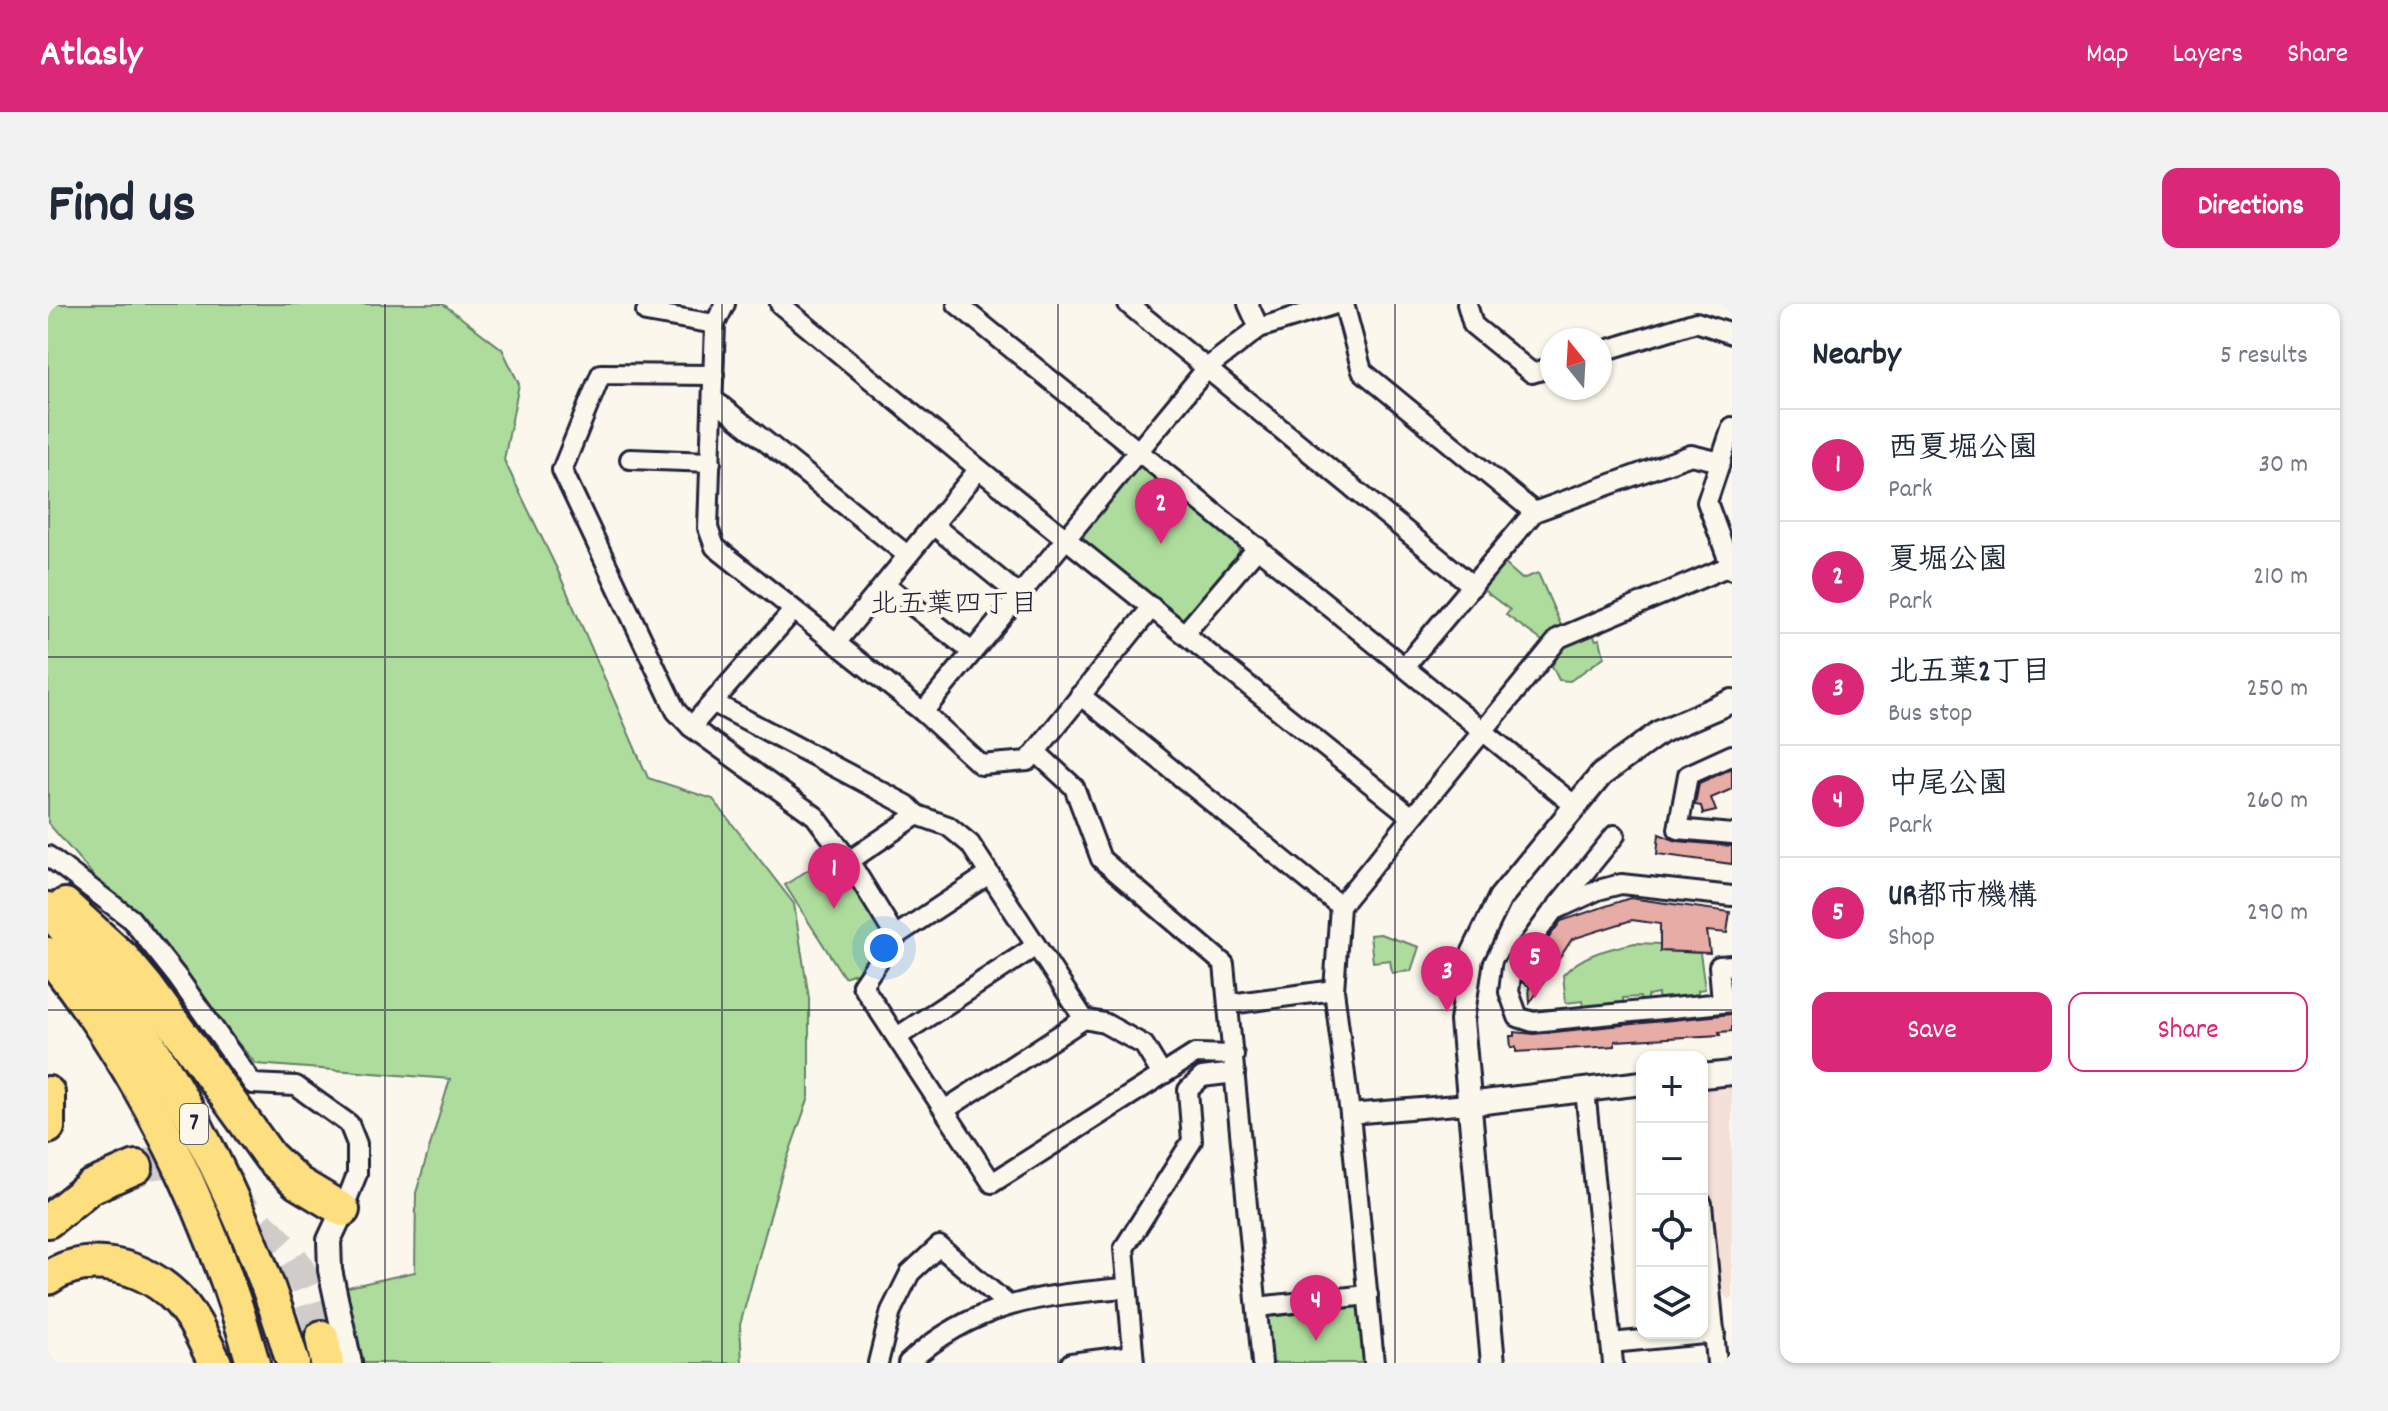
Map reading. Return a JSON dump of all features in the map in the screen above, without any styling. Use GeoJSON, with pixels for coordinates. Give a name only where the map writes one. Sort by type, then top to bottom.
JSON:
{"type":"FeatureCollection","features":[{"type":"Feature","properties":{"kind":"highway"},"geometry":{"type":"LineString","coordinates":[[48,890],[131,968],[270,1157],[298,1183],[343,1210]]}},
{"type":"Feature","properties":{"kind":"highway","name":"7"},"geometry":{"type":"LineString","coordinates":[[48,909],[129,1017],[207,1147],[246,1231],[293,1363]]}},
{"type":"Feature","properties":{"kind":"highway","name":"7"},"geometry":{"type":"LineString","coordinates":[[48,954],[83,997],[123,1058],[154,1116],[199,1207],[238,1309],[253,1363]]}},
{"type":"Feature","properties":{"kind":"highway"},"geometry":{"type":"LineString","coordinates":[[48,1093],[48,1127]]}},
{"type":"Feature","properties":{"kind":"highway"},"geometry":{"type":"LineString","coordinates":[[48,1221],[90,1187],[136,1167]]}},
{"type":"Feature","properties":{"kind":"highway"},"geometry":{"type":"LineString","coordinates":[[48,1278],[56,1271],[96,1262],[141,1273],[174,1295],[195,1325],[215,1363]]}},
{"type":"Feature","properties":{"kind":"street"},"geometry":{"type":"LineString","coordinates":[[725,304],[715,324],[708,528],[715,547],[923,712],[981,765],[1028,761],[1152,607]]}},
{"type":"Feature","properties":{"kind":"street"},"geometry":{"type":"LineString","coordinates":[[780,304],[979,469],[1412,817]]}},
{"type":"Feature","properties":{"kind":"street"},"geometry":{"type":"LineString","coordinates":[[957,304],[1574,805]]}},
{"type":"Feature","properties":{"kind":"street"},"geometry":{"type":"LineString","coordinates":[[1128,304],[1473,586]]}},
{"type":"Feature","properties":{"kind":"street"},"geometry":{"type":"LineString","coordinates":[[1248,304],[1259,328]]}},
{"type":"Feature","properties":{"kind":"street"},"geometry":{"type":"LineString","coordinates":[[923,712],[1207,368],[1259,328],[1336,304]]}},
{"type":"Feature","properties":{"kind":"street"},"geometry":{"type":"LineString","coordinates":[[1344,304],[1362,371],[1534,512]]}},
{"type":"Feature","properties":{"kind":"street"},"geometry":{"type":"LineString","coordinates":[[1467,304],[1473,325],[1532,373],[1540,371]]}},
{"type":"Feature","properties":{"kind":"street"},"geometry":{"type":"LineString","coordinates":[[646,312],[715,324]]}},
{"type":"Feature","properties":{"kind":"street"},"geometry":{"type":"LineString","coordinates":[[1612,348],[1696,322],[1732,334]]}},
{"type":"Feature","properties":{"kind":"street"},"geometry":{"type":"LineString","coordinates":[[714,375],[601,374],[562,470],[676,711],[691,727],[815,816],[849,861],[895,936]]}},
{"type":"Feature","properties":{"kind":"street"},"geometry":{"type":"LineString","coordinates":[[714,400],[907,555]]}},
{"type":"Feature","properties":{"kind":"street"},"geometry":{"type":"LineString","coordinates":[[1374,1363],[1350,1114],[1334,990],[1340,906],[1559,638],[1731,567],[1707,502],[1732,427]]}},
{"type":"Feature","properties":{"kind":"street"},"geometry":{"type":"LineString","coordinates":[[1405,666],[1534,512],[1691,455],[1721,462]]}},
{"type":"Feature","properties":{"kind":"street"},"geometry":{"type":"LineString","coordinates":[[630,459],[711,462]]}},
{"type":"Feature","properties":{"kind":"street"},"geometry":{"type":"LineString","coordinates":[[836,643],[979,469]]}},
{"type":"Feature","properties":{"kind":"street"},"geometry":{"type":"LineString","coordinates":[[933,525],[1019,595]]}},
{"type":"Feature","properties":{"kind":"street"},"geometry":{"type":"LineString","coordinates":[[1185,633],[1258,547]]}},
{"type":"Feature","properties":{"kind":"street"},"geometry":{"type":"LineString","coordinates":[[885,584],[972,652]]}},
{"type":"Feature","properties":{"kind":"street"},"geometry":{"type":"LineString","coordinates":[[691,727],[793,611]]}},
{"type":"Feature","properties":{"kind":"street"},"geometry":{"type":"LineString","coordinates":[[1080,695],[1340,906]]}},
{"type":"Feature","properties":{"kind":"street"},"geometry":{"type":"LineString","coordinates":[[1493,1363],[1462,1021],[1471,958],[1500,898],[1601,775],[1636,746],[1660,732],[1732,701]]}},
{"type":"Feature","properties":{"kind":"street"},"geometry":{"type":"LineString","coordinates":[[714,703],[907,805],[917,815],[948,826],[970,844],[1084,1019]]}},
{"type":"Feature","properties":{"kind":"street"},"geometry":{"type":"LineString","coordinates":[[1036,752],[1074,787],[1101,859],[1224,964],[1262,1363]]}},
{"type":"Feature","properties":{"kind":"street"},"geometry":{"type":"LineString","coordinates":[[1732,755],[1688,775],[1678,829],[1732,834]]}},
{"type":"Feature","properties":{"kind":"street"},"geometry":{"type":"LineString","coordinates":[[849,861],[917,815]]}},
{"type":"Feature","properties":{"kind":"street"},"geometry":{"type":"LineString","coordinates":[[1615,835],[1512,967],[1509,992],[1518,1017],[1533,1022],[1727,1002],[1719,966],[1732,965]]}},
{"type":"Feature","properties":{"kind":"street"},"geometry":{"type":"LineString","coordinates":[[48,856],[131,919],[178,978],[253,1084],[296,1086],[349,1124],[357,1144],[357,1174],[329,1240],[330,1270],[350,1363]]}},
{"type":"Feature","properties":{"kind":"street"},"geometry":{"type":"LineString","coordinates":[[989,874],[895,936],[862,985],[992,1183],[1195,1054],[1235,1064]]}},
{"type":"Feature","properties":{"kind":"street"},"geometry":{"type":"LineString","coordinates":[[1553,911],[1598,890],[1621,884],[1732,896]]}},
{"type":"Feature","properties":{"kind":"street"},"geometry":{"type":"LineString","coordinates":[[897,1037],[1036,946]]}},
{"type":"Feature","properties":{"kind":"street"},"geometry":{"type":"LineString","coordinates":[[1230,1004],[1334,990]]}},
{"type":"Feature","properties":{"kind":"street"},"geometry":{"type":"LineString","coordinates":[[946,1109],[1084,1019],[1104,1023],[1144,1045],[1161,1073]]}},
{"type":"Feature","properties":{"kind":"street"},"geometry":{"type":"LineString","coordinates":[[1071,1363],[1133,1359],[1124,1248],[1192,1141],[1188,1090],[1202,1077],[1235,1064]]}},
{"type":"Feature","properties":{"kind":"street"},"geometry":{"type":"LineString","coordinates":[[1708,1075],[1732,1073]]}},
{"type":"Feature","properties":{"kind":"street"},"geometry":{"type":"LineString","coordinates":[[1350,1114],[1468,1104],[1636,1084]]}},
{"type":"Feature","properties":{"kind":"street"},"geometry":{"type":"LineString","coordinates":[[1585,1090],[1613,1363]]}},
{"type":"Feature","properties":{"kind":"street"},"geometry":{"type":"LineString","coordinates":[[878,1363],[891,1311],[910,1273],[939,1246],[1007,1304]]}},
{"type":"Feature","properties":{"kind":"street"},"geometry":{"type":"LineString","coordinates":[[1708,1267],[1717,1363]]}},
{"type":"Feature","properties":{"kind":"street"},"geometry":{"type":"LineString","coordinates":[[908,1363],[959,1325],[1007,1304],[1061,1293],[1125,1288]]}},
{"type":"Feature","properties":{"kind":"street"},"geometry":{"type":"LineString","coordinates":[[1257,1307],[1368,1295]]}},
{"type":"Feature","properties":{"kind":"street"},"geometry":{"type":"LineString","coordinates":[[1712,1309],[1732,1306]]}},
{"type":"Feature","properties":{"kind":"street"},"geometry":{"type":"LineString","coordinates":[[1611,1343],[1715,1333]]}},
{"type":"Feature","properties":{"kind":"shaded area"},"geometry":{"type":"Polygon","coordinates":[[[1732,1086],[1732,1298],[1728,1299],[1721,1291],[1708,1179],[1708,1088],[1732,1086]]]}},
{"type":"Feature","properties":{"kind":"green space"},"geometry":{"type":"Polygon","coordinates":[[[48,304],[443,304],[502,349],[519,384],[504,460],[557,569],[648,778],[713,799],[794,904],[809,998],[809,1097],[782,1173],[740,1325],[742,1363],[364,1363],[344,1288],[415,1272],[416,1193],[450,1079],[256,1064],[48,823],[48,304]]]}},
{"type":"Feature","properties":{"kind":"green space"},"geometry":{"type":"Polygon","coordinates":[[[1130,467],[1143,467],[1238,547],[1241,559],[1192,617],[1182,621],[1085,541],[1082,530],[1130,467]]]}},
{"type":"Feature","properties":{"kind":"green space"},"geometry":{"type":"Polygon","coordinates":[[[1504,563],[1522,579],[1538,573],[1563,630],[1548,645],[1506,615],[1510,610],[1482,589],[1504,563]]]}},
{"type":"Feature","properties":{"kind":"green space"},"geometry":{"type":"Polygon","coordinates":[[[1592,633],[1596,640],[1600,639],[1604,657],[1570,681],[1559,680],[1552,666],[1565,645],[1592,633]]]}},
{"type":"Feature","properties":{"kind":"green space"},"geometry":{"type":"Polygon","coordinates":[[[834,853],[883,934],[883,945],[862,971],[844,977],[785,885],[834,853]]]}},
{"type":"Feature","properties":{"kind":"green space"},"geometry":{"type":"Polygon","coordinates":[[[1380,934],[1419,947],[1411,971],[1392,973],[1390,960],[1373,962],[1370,935],[1380,934]]]}},
{"type":"Feature","properties":{"kind":"green space"},"geometry":{"type":"Polygon","coordinates":[[[1635,943],[1660,944],[1660,951],[1700,953],[1705,989],[1698,990],[1698,996],[1659,1001],[1658,994],[1647,996],[1647,1002],[1641,1002],[1640,997],[1623,998],[1623,1003],[1583,1007],[1582,1001],[1566,1003],[1563,975],[1570,968],[1596,953],[1635,943]]]}},
{"type":"Feature","properties":{"kind":"green space"},"geometry":{"type":"Polygon","coordinates":[[[1351,1302],[1361,1310],[1365,1363],[1272,1363],[1267,1318],[1274,1311],[1351,1302]]]}},
{"type":"Feature","properties":{"kind":"building"},"geometry":{"type":"Polygon","coordinates":[[[1732,768],[1732,789],[1711,798],[1716,811],[1703,814],[1701,806],[1695,805],[1699,783],[1732,768]]]}},
{"type":"Feature","properties":{"kind":"building"},"geometry":{"type":"Polygon","coordinates":[[[1659,834],[1677,841],[1732,846],[1732,864],[1657,854],[1659,834]]]}},
{"type":"Feature","properties":{"kind":"building"},"geometry":{"type":"Polygon","coordinates":[[[1630,898],[1730,912],[1727,933],[1707,931],[1710,953],[1660,951],[1660,924],[1632,920],[1572,939],[1530,1003],[1529,986],[1522,982],[1524,972],[1561,921],[1630,898]]]}},
{"type":"Feature","properties":{"kind":"building"},"geometry":{"type":"Polygon","coordinates":[[[1732,1014],[1732,1031],[1719,1032],[1720,1035],[1615,1041],[1615,1046],[1516,1052],[1516,1047],[1511,1048],[1510,1036],[1515,1036],[1515,1032],[1534,1034],[1732,1014]]]}},
{"type":"Feature","properties":{"kind":"tunnel"},"geometry":{"type":"LineString","coordinates":[[136,1167],[164,1162],[185,1167],[252,1218],[296,1265],[322,1337]]}},
{"type":"Feature","properties":{"kind":"place","name":"夏堀公園"},"geometry":{"type":"Point","coordinates":[1161,544]}},
{"type":"Feature","properties":{"kind":"place","name":"西夏堀公園"},"geometry":{"type":"Point","coordinates":[834,909]}},
{"type":"Feature","properties":{"kind":"place","name":"UR都市機構"},"geometry":{"type":"Point","coordinates":[1535,998]}},
{"type":"Feature","properties":{"kind":"place","name":"北五葉2丁目"},"geometry":{"type":"Point","coordinates":[1447,1012]}},
{"type":"Feature","properties":{"kind":"place","name":"中尾公園"},"geometry":{"type":"Point","coordinates":[1316,1341]}},
{"type":"Feature","properties":{"kind":"district","name":"北五葉四丁目"},"geometry":{"type":"Point","coordinates":[954,607]}}]}
